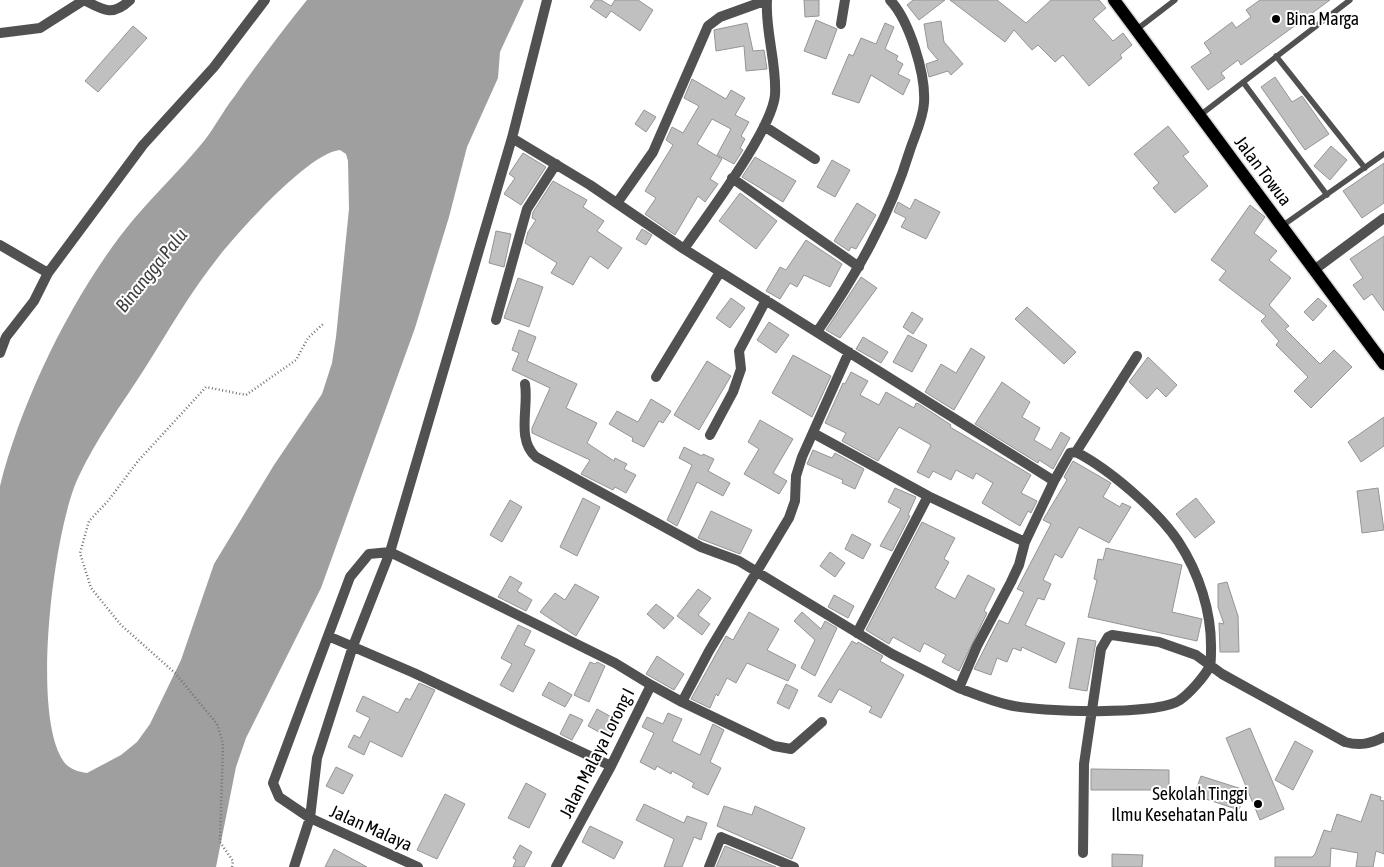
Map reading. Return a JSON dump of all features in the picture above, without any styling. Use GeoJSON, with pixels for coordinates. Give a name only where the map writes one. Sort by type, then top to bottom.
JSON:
{"type":"FeatureCollection","features":[{"type":"Feature","properties":{"kind":"main road","name":"Jalan Towua"},"geometry":{"type":"LineString","coordinates":[[1114,0],[1384,364]]}},
{"type":"Feature","properties":{"kind":"street"},"geometry":{"type":"LineString","coordinates":[[0,33],[40,28],[84,0],[111,11],[121,9],[130,0]]}},
{"type":"Feature","properties":{"kind":"street"},"geometry":{"type":"LineString","coordinates":[[0,353],[6,337],[34,302],[48,273],[143,146],[214,67],[265,0]]}},
{"type":"Feature","properties":{"kind":"street"},"geometry":{"type":"LineString","coordinates":[[294,867],[310,818],[317,758],[352,646],[390,552],[512,138],[547,0]]}},
{"type":"Feature","properties":{"kind":"street"},"geometry":{"type":"LineString","coordinates":[[617,203],[653,152],[711,21],[767,0],[767,28],[774,65],[775,94],[764,126],[732,178],[684,249]]}},
{"type":"Feature","properties":{"kind":"street"},"geometry":{"type":"LineString","coordinates":[[841,24],[845,0]]}},
{"type":"Feature","properties":{"kind":"street"},"geometry":{"type":"LineString","coordinates":[[817,332],[859,267],[904,171],[922,115],[923,89],[919,63],[903,16],[890,0]]}},
{"type":"Feature","properties":{"kind":"street"},"geometry":{"type":"LineString","coordinates":[[764,126],[815,159]]}},
{"type":"Feature","properties":{"kind":"street"},"geometry":{"type":"LineString","coordinates":[[512,138],[617,203],[720,272],[1054,481]]}},
{"type":"Feature","properties":{"kind":"street"},"geometry":{"type":"LineString","coordinates":[[496,320],[527,209],[556,164]]}},
{"type":"Feature","properties":{"kind":"street"},"geometry":{"type":"LineString","coordinates":[[732,178],[859,267]]}},
{"type":"Feature","properties":{"kind":"street"},"geometry":{"type":"LineString","coordinates":[[1314,270],[1384,218]]}},
{"type":"Feature","properties":{"kind":"street"},"geometry":{"type":"LineString","coordinates":[[0,245],[48,273]]}},
{"type":"Feature","properties":{"kind":"street"},"geometry":{"type":"LineString","coordinates":[[656,377],[720,272]]}},
{"type":"Feature","properties":{"kind":"street"},"geometry":{"type":"LineString","coordinates":[[710,435],[733,392],[741,369],[739,351],[766,300]]}},
{"type":"Feature","properties":{"kind":"street"},"geometry":{"type":"LineString","coordinates":[[682,702],[709,651],[789,518],[795,501],[796,476],[812,433],[849,352]]}},
{"type":"Feature","properties":{"kind":"street"},"geometry":{"type":"LineString","coordinates":[[1076,452],[1137,356]]}},
{"type":"Feature","properties":{"kind":"street"},"geometry":{"type":"LineString","coordinates":[[526,384],[528,449],[536,457],[701,547],[733,558],[858,633],[959,688],[1015,706],[1091,710],[1168,706],[1188,693],[1210,665],[1211,637],[1208,607],[1178,541],[1138,496],[1076,452],[1070,453],[1054,481],[1025,542],[1019,565],[977,646],[959,688]]}},
{"type":"Feature","properties":{"kind":"street"},"geometry":{"type":"LineString","coordinates":[[812,433],[928,496],[1025,542]]}},
{"type":"Feature","properties":{"kind":"street"},"geometry":{"type":"LineString","coordinates":[[858,633],[928,496]]}},
{"type":"Feature","properties":{"kind":"street"},"geometry":{"type":"LineString","coordinates":[[390,552],[615,663],[650,685]]}},
{"type":"Feature","properties":{"kind":"street","name":"Jalan Malaya"},"geometry":{"type":"LineString","coordinates":[[390,552],[369,554],[350,576],[272,784],[279,797],[310,818],[418,867]]}},
{"type":"Feature","properties":{"kind":"street"},"geometry":{"type":"LineString","coordinates":[[1083,853],[1084,764],[1087,736],[1101,649],[1112,634],[1159,642],[1181,648],[1222,674],[1345,742],[1359,745],[1384,737]]}},
{"type":"Feature","properties":{"kind":"street"},"geometry":{"type":"LineString","coordinates":[[328,636],[611,766]]}},
{"type":"Feature","properties":{"kind":"street","name":"Jalan Malaya Lorong I"},"geometry":{"type":"LineString","coordinates":[[556,867],[611,766],[650,685],[774,746],[791,749],[822,722]]}},
{"type":"Feature","properties":{"kind":"street"},"geometry":{"type":"LineString","coordinates":[[709,867],[721,837],[794,867]]}},
{"type":"Feature","properties":{"kind":"lane"},"geometry":{"type":"LineString","coordinates":[[1136,30],[1175,0]]}},
{"type":"Feature","properties":{"kind":"lane"},"geometry":{"type":"LineString","coordinates":[[1200,116],[1350,0]]}},
{"type":"Feature","properties":{"kind":"lane"},"geometry":{"type":"LineString","coordinates":[[1276,56],[1365,168]]}},
{"type":"Feature","properties":{"kind":"lane"},"geometry":{"type":"LineString","coordinates":[[1243,82],[1327,195]]}},
{"type":"Feature","properties":{"kind":"lane"},"geometry":{"type":"LineString","coordinates":[[1282,226],[1384,154]]}},
{"type":"Feature","properties":{"kind":"path"},"geometry":{"type":"LineString","coordinates":[[232,867],[233,861],[220,842],[223,743],[217,724],[175,672],[121,625],[91,588],[80,553],[89,521],[108,501],[138,461],[206,388],[246,395],[296,360],[308,338],[323,324]]}},
{"type":"Feature","properties":{"kind":"water","name":"Binangga Palu"},"geometry":{"type":"Polygon","coordinates":[[[307,0],[524,0],[500,52],[498,78],[467,147],[449,217],[415,328],[321,588],[246,738],[236,767],[216,867],[0,867],[0,486],[22,417],[36,382],[71,312],[112,248],[133,220],[204,141],[230,102],[307,0]],[[340,150],[327,154],[311,164],[259,211],[220,255],[190,297],[110,422],[78,478],[69,503],[54,578],[47,665],[48,705],[54,738],[64,762],[74,770],[87,773],[121,755],[137,742],[150,724],[181,660],[214,564],[274,465],[322,394],[332,363],[336,337],[349,209],[348,161],[346,154],[340,150]]]}},
{"type":"Feature","properties":{"kind":"building"},"geometry":{"type":"Polygon","coordinates":[[[595,0],[601,0],[611,6],[615,0],[638,0],[653,10],[640,31],[611,11],[606,18],[590,7],[595,0]]]}},
{"type":"Feature","properties":{"kind":"building"},"geometry":{"type":"Polygon","coordinates":[[[804,0],[819,0],[819,16],[805,17],[804,0]]]}},
{"type":"Feature","properties":{"kind":"building"},"geometry":{"type":"Polygon","coordinates":[[[913,0],[945,0],[919,20],[907,5],[913,0]]]}},
{"type":"Feature","properties":{"kind":"building"},"geometry":{"type":"Polygon","coordinates":[[[950,0],[997,0],[1026,23],[1051,0],[1099,0],[1106,8],[1093,19],[1113,41],[1123,33],[1132,45],[1120,55],[1122,58],[1089,86],[1063,55],[1055,62],[1038,45],[1032,50],[1014,30],[1005,42],[950,0]]]}},
{"type":"Feature","properties":{"kind":"building","name":"Bina Marga"},"geometry":{"type":"Polygon","coordinates":[[[1260,0],[1330,0],[1241,65],[1238,60],[1221,73],[1225,78],[1208,90],[1191,67],[1211,53],[1204,43],[1232,22],[1236,28],[1251,17],[1246,10],[1260,0]]]}},
{"type":"Feature","properties":{"kind":"building"},"geometry":{"type":"Polygon","coordinates":[[[816,20],[837,29],[826,59],[804,51],[816,20]]]}},
{"type":"Feature","properties":{"kind":"building"},"geometry":{"type":"Polygon","coordinates":[[[941,21],[944,42],[963,64],[951,75],[948,71],[929,77],[926,64],[938,60],[928,48],[924,24],[941,21]]]}},
{"type":"Feature","properties":{"kind":"building"},"geometry":{"type":"Polygon","coordinates":[[[747,23],[753,51],[764,50],[767,69],[746,71],[744,46],[716,51],[714,30],[747,23]]]}},
{"type":"Feature","properties":{"kind":"building"},"geometry":{"type":"Polygon","coordinates":[[[885,23],[894,27],[885,49],[898,56],[896,60],[903,64],[898,74],[910,80],[903,95],[871,75],[859,103],[832,94],[849,54],[853,56],[861,38],[876,44],[885,23]]]}},
{"type":"Feature","properties":{"kind":"building"},"geometry":{"type":"Polygon","coordinates":[[[133,26],[147,38],[98,92],[85,81],[133,26]]]}},
{"type":"Feature","properties":{"kind":"building"},"geometry":{"type":"Polygon","coordinates":[[[1275,77],[1292,102],[1302,96],[1329,134],[1305,150],[1261,87],[1275,77]]]}},
{"type":"Feature","properties":{"kind":"building"},"geometry":{"type":"Polygon","coordinates":[[[692,79],[726,99],[731,90],[745,98],[735,115],[749,122],[741,136],[745,139],[740,148],[743,150],[734,164],[717,155],[731,129],[712,119],[697,144],[722,159],[710,179],[718,184],[705,202],[698,196],[675,235],[645,214],[656,198],[645,191],[673,145],[666,140],[672,127],[683,133],[699,106],[684,98],[692,79]]]}},
{"type":"Feature","properties":{"kind":"building"},"geometry":{"type":"Polygon","coordinates":[[[644,110],[656,117],[646,132],[635,124],[644,110]]]}},
{"type":"Feature","properties":{"kind":"building"},"geometry":{"type":"Polygon","coordinates":[[[1168,126],[1189,152],[1183,156],[1208,186],[1175,213],[1153,188],[1159,183],[1134,154],[1168,126]]]}},
{"type":"Feature","properties":{"kind":"building"},"geometry":{"type":"Polygon","coordinates":[[[1331,146],[1347,160],[1330,180],[1314,166],[1331,146]]]}},
{"type":"Feature","properties":{"kind":"building"},"geometry":{"type":"Polygon","coordinates":[[[523,153],[546,167],[521,205],[504,194],[515,178],[509,174],[523,153]]]}},
{"type":"Feature","properties":{"kind":"building"},"geometry":{"type":"Polygon","coordinates":[[[755,157],[796,181],[783,202],[742,177],[755,157]]]}},
{"type":"Feature","properties":{"kind":"building"},"geometry":{"type":"Polygon","coordinates":[[[832,160],[850,170],[835,197],[817,187],[832,160]]]}},
{"type":"Feature","properties":{"kind":"building"},"geometry":{"type":"Polygon","coordinates":[[[1384,163],[1384,203],[1362,218],[1343,191],[1384,163]]]}},
{"type":"Feature","properties":{"kind":"building"},"geometry":{"type":"Polygon","coordinates":[[[553,181],[587,200],[583,207],[604,221],[597,231],[622,248],[608,269],[590,256],[573,285],[551,273],[557,263],[525,243],[528,232],[536,220],[532,218],[533,212],[553,181]]]}},
{"type":"Feature","properties":{"kind":"building"},"geometry":{"type":"Polygon","coordinates":[[[740,193],[777,221],[756,249],[719,221],[740,193]]]}},
{"type":"Feature","properties":{"kind":"building"},"geometry":{"type":"Polygon","coordinates":[[[915,199],[940,212],[926,239],[901,227],[906,218],[894,212],[898,202],[910,209],[915,199]]]}},
{"type":"Feature","properties":{"kind":"building"},"geometry":{"type":"Polygon","coordinates":[[[857,203],[876,215],[856,249],[851,247],[849,251],[834,241],[857,203]]]}},
{"type":"Feature","properties":{"kind":"building"},"geometry":{"type":"Polygon","coordinates":[[[1250,205],[1265,217],[1254,233],[1277,251],[1269,260],[1291,278],[1269,305],[1289,326],[1285,329],[1320,364],[1334,350],[1352,367],[1311,408],[1294,391],[1308,377],[1276,345],[1279,341],[1261,321],[1266,316],[1219,280],[1226,271],[1211,260],[1250,205]]]}},
{"type":"Feature","properties":{"kind":"building"},"geometry":{"type":"Polygon","coordinates":[[[642,229],[652,235],[646,245],[636,239],[642,229]]]}},
{"type":"Feature","properties":{"kind":"building"},"geometry":{"type":"Polygon","coordinates":[[[496,231],[511,234],[504,267],[489,263],[496,231]]]}},
{"type":"Feature","properties":{"kind":"building"},"geometry":{"type":"Polygon","coordinates":[[[1384,236],[1384,311],[1372,294],[1364,300],[1353,285],[1363,278],[1350,259],[1384,236]]]}},
{"type":"Feature","properties":{"kind":"building"},"geometry":{"type":"Polygon","coordinates":[[[806,240],[842,264],[830,287],[804,275],[797,287],[790,283],[780,299],[766,291],[780,267],[786,270],[806,240]]]}},
{"type":"Feature","properties":{"kind":"building"},"geometry":{"type":"Polygon","coordinates":[[[861,277],[877,288],[840,338],[826,330],[861,277]]]}},
{"type":"Feature","properties":{"kind":"building"},"geometry":{"type":"Polygon","coordinates":[[[518,278],[543,287],[529,327],[504,318],[518,278]]]}},
{"type":"Feature","properties":{"kind":"building"},"geometry":{"type":"Polygon","coordinates":[[[731,298],[745,308],[730,328],[716,318],[731,298]]]}},
{"type":"Feature","properties":{"kind":"building"},"geometry":{"type":"Polygon","coordinates":[[[1318,298],[1327,306],[1313,321],[1304,312],[1318,298]]]}},
{"type":"Feature","properties":{"kind":"building"},"geometry":{"type":"Polygon","coordinates":[[[1027,307],[1076,352],[1064,364],[1015,319],[1027,307]]]}},
{"type":"Feature","properties":{"kind":"building"},"geometry":{"type":"Polygon","coordinates":[[[912,312],[923,319],[913,334],[903,327],[912,312]]]}},
{"type":"Feature","properties":{"kind":"building"},"geometry":{"type":"Polygon","coordinates":[[[769,322],[789,335],[776,353],[757,340],[769,322]]]}},
{"type":"Feature","properties":{"kind":"building"},"geometry":{"type":"Polygon","coordinates":[[[519,330],[536,337],[527,361],[577,384],[566,408],[597,423],[587,443],[614,461],[615,458],[627,464],[624,469],[636,475],[626,493],[615,487],[613,490],[581,474],[590,460],[532,433],[532,428],[550,388],[512,370],[519,353],[512,350],[519,330]]]}},
{"type":"Feature","properties":{"kind":"building"},"geometry":{"type":"Polygon","coordinates":[[[908,335],[927,345],[912,372],[893,362],[908,335]]]}},
{"type":"Feature","properties":{"kind":"building"},"geometry":{"type":"Polygon","coordinates":[[[863,337],[888,352],[881,363],[856,349],[863,337]]]}},
{"type":"Feature","properties":{"kind":"building"},"geometry":{"type":"Polygon","coordinates":[[[971,348],[985,357],[954,410],[925,392],[941,364],[956,373],[971,348]]]}},
{"type":"Feature","properties":{"kind":"building"},"geometry":{"type":"Polygon","coordinates":[[[793,355],[831,376],[812,417],[772,393],[793,355]]]}},
{"type":"Feature","properties":{"kind":"building"},"geometry":{"type":"Polygon","coordinates":[[[1148,357],[1177,385],[1166,397],[1157,388],[1147,399],[1129,382],[1148,357]]]}},
{"type":"Feature","properties":{"kind":"building"},"geometry":{"type":"Polygon","coordinates":[[[707,361],[731,376],[699,430],[674,415],[707,361]]]}},
{"type":"Feature","properties":{"kind":"building"},"geometry":{"type":"Polygon","coordinates":[[[851,372],[868,381],[860,395],[879,405],[886,392],[914,408],[916,403],[919,404],[951,425],[950,427],[1031,475],[1021,493],[1037,501],[1031,513],[1028,511],[1020,526],[982,503],[993,483],[976,473],[973,479],[956,470],[951,480],[933,471],[929,478],[917,472],[931,445],[899,427],[878,461],[842,441],[846,433],[825,423],[843,383],[845,384],[851,372]]]}},
{"type":"Feature","properties":{"kind":"building"},"geometry":{"type":"Polygon","coordinates":[[[1002,382],[1030,402],[1022,417],[1040,428],[1034,440],[1051,450],[1061,432],[1070,438],[1053,469],[1039,460],[1038,463],[975,424],[1002,382]]]}},
{"type":"Feature","properties":{"kind":"building"},"geometry":{"type":"Polygon","coordinates":[[[651,399],[671,411],[663,423],[659,421],[644,447],[632,441],[633,438],[609,424],[617,411],[638,422],[651,399]]]}},
{"type":"Feature","properties":{"kind":"building"},"geometry":{"type":"Polygon","coordinates":[[[1384,417],[1384,446],[1361,462],[1348,442],[1384,417]]]}},
{"type":"Feature","properties":{"kind":"building"},"geometry":{"type":"Polygon","coordinates":[[[760,420],[793,439],[773,473],[787,481],[779,494],[744,474],[759,449],[748,442],[760,420]]]}},
{"type":"Feature","properties":{"kind":"building"},"geometry":{"type":"Polygon","coordinates":[[[684,447],[702,456],[703,454],[714,459],[708,471],[730,483],[723,496],[697,482],[677,526],[667,520],[692,465],[679,458],[684,447]]]}},
{"type":"Feature","properties":{"kind":"building"},"geometry":{"type":"Polygon","coordinates":[[[813,450],[832,458],[835,453],[864,469],[855,489],[842,483],[843,480],[807,464],[813,450]]]}},
{"type":"Feature","properties":{"kind":"building"},"geometry":{"type":"Polygon","coordinates":[[[1073,461],[1111,483],[1103,497],[1120,507],[1122,503],[1131,507],[1109,543],[1079,527],[1062,558],[1055,554],[1043,580],[1051,584],[1044,600],[1038,598],[1025,625],[1065,643],[1056,663],[1022,647],[1021,651],[1013,648],[1007,662],[997,658],[991,675],[974,669],[999,620],[1008,624],[1024,592],[1017,589],[1051,524],[1043,520],[1067,480],[1064,477],[1073,461]]]}},
{"type":"Feature","properties":{"kind":"building"},"geometry":{"type":"Polygon","coordinates":[[[895,488],[916,497],[908,515],[910,516],[892,551],[880,546],[901,509],[888,502],[895,488]]]}},
{"type":"Feature","properties":{"kind":"building"},"geometry":{"type":"Polygon","coordinates":[[[1378,488],[1384,530],[1362,533],[1357,491],[1378,488]]]}},
{"type":"Feature","properties":{"kind":"building"},"geometry":{"type":"Polygon","coordinates":[[[583,498],[600,507],[577,556],[560,547],[583,498]]]}},
{"type":"Feature","properties":{"kind":"building"},"geometry":{"type":"Polygon","coordinates":[[[1196,498],[1215,522],[1195,538],[1176,514],[1196,498]]]}},
{"type":"Feature","properties":{"kind":"building"},"geometry":{"type":"Polygon","coordinates":[[[510,500],[522,507],[502,542],[490,535],[510,500]]]}},
{"type":"Feature","properties":{"kind":"building"},"geometry":{"type":"Polygon","coordinates":[[[711,511],[752,530],[740,554],[698,538],[711,511]]]}},
{"type":"Feature","properties":{"kind":"building"},"geometry":{"type":"Polygon","coordinates":[[[922,522],[955,538],[944,559],[949,562],[935,588],[955,599],[968,575],[995,589],[984,611],[987,613],[959,671],[942,662],[946,655],[924,643],[920,652],[893,637],[889,644],[866,630],[922,522]]]}},
{"type":"Feature","properties":{"kind":"building"},"geometry":{"type":"Polygon","coordinates":[[[852,534],[871,544],[863,559],[845,549],[852,534]]]}},
{"type":"Feature","properties":{"kind":"building"},"geometry":{"type":"Polygon","coordinates":[[[1106,548],[1182,565],[1172,612],[1202,619],[1197,641],[1088,617],[1097,580],[1094,579],[1098,559],[1103,560],[1106,548]]]}},
{"type":"Feature","properties":{"kind":"building"},"geometry":{"type":"Polygon","coordinates":[[[830,552],[845,563],[835,577],[820,566],[830,552]]]}},
{"type":"Feature","properties":{"kind":"building"},"geometry":{"type":"Polygon","coordinates":[[[510,576],[522,583],[517,591],[532,600],[526,611],[498,597],[510,576]]]}},
{"type":"Feature","properties":{"kind":"building"},"geometry":{"type":"Polygon","coordinates":[[[1227,582],[1238,616],[1239,652],[1220,652],[1219,623],[1224,624],[1218,607],[1218,584],[1227,582]]]}},
{"type":"Feature","properties":{"kind":"building"},"geometry":{"type":"Polygon","coordinates":[[[575,584],[599,597],[576,636],[540,612],[555,593],[565,600],[575,584]]]}},
{"type":"Feature","properties":{"kind":"building"},"geometry":{"type":"Polygon","coordinates":[[[698,589],[711,598],[698,615],[710,624],[702,635],[677,616],[698,589]]]}},
{"type":"Feature","properties":{"kind":"building"},"geometry":{"type":"Polygon","coordinates":[[[834,595],[854,606],[848,618],[828,607],[834,595]]]}},
{"type":"Feature","properties":{"kind":"building"},"geometry":{"type":"Polygon","coordinates":[[[656,604],[674,618],[664,629],[647,614],[656,604]]]}},
{"type":"Feature","properties":{"kind":"building"},"geometry":{"type":"Polygon","coordinates":[[[749,612],[779,629],[767,650],[796,665],[788,681],[747,663],[736,683],[727,678],[718,696],[716,694],[710,708],[691,699],[726,636],[733,640],[749,612]]]}},
{"type":"Feature","properties":{"kind":"building"},"geometry":{"type":"Polygon","coordinates":[[[802,612],[821,629],[825,621],[837,628],[815,676],[801,668],[815,640],[794,621],[802,612]]]}},
{"type":"Feature","properties":{"kind":"building"},"geometry":{"type":"Polygon","coordinates":[[[518,625],[531,631],[524,645],[535,650],[513,692],[500,685],[512,664],[501,658],[518,625]]]}},
{"type":"Feature","properties":{"kind":"building"},"geometry":{"type":"Polygon","coordinates":[[[1078,638],[1096,641],[1087,691],[1069,688],[1078,638]]]}},
{"type":"Feature","properties":{"kind":"building"},"geometry":{"type":"Polygon","coordinates":[[[852,641],[857,644],[858,642],[883,656],[880,661],[904,675],[881,718],[869,712],[872,707],[839,689],[831,703],[818,696],[852,641]]]}},
{"type":"Feature","properties":{"kind":"building"},"geometry":{"type":"Polygon","coordinates":[[[657,656],[684,674],[674,690],[646,674],[657,656]]]}},
{"type":"Feature","properties":{"kind":"building"},"geometry":{"type":"Polygon","coordinates":[[[590,662],[595,664],[597,662],[605,666],[589,702],[574,695],[590,662]]]}},
{"type":"Feature","properties":{"kind":"building"},"geometry":{"type":"Polygon","coordinates":[[[549,682],[572,695],[565,707],[542,695],[549,682]]]}},
{"type":"Feature","properties":{"kind":"building"},"geometry":{"type":"Polygon","coordinates":[[[419,683],[435,690],[402,757],[370,741],[364,755],[348,747],[354,735],[360,738],[370,718],[356,711],[363,696],[398,713],[406,698],[410,700],[419,683]]]}},
{"type":"Feature","properties":{"kind":"building"},"geometry":{"type":"Polygon","coordinates":[[[786,684],[798,690],[789,709],[777,703],[786,684]]]}},
{"type":"Feature","properties":{"kind":"building"},"geometry":{"type":"Polygon","coordinates":[[[597,709],[617,720],[608,737],[588,726],[597,709]]]}},
{"type":"Feature","properties":{"kind":"building"},"geometry":{"type":"Polygon","coordinates":[[[668,713],[682,719],[672,741],[700,755],[713,724],[724,730],[710,762],[721,768],[708,795],[692,787],[694,783],[672,771],[671,774],[657,766],[655,770],[640,762],[654,733],[642,727],[647,717],[663,724],[668,713]]]}},
{"type":"Feature","properties":{"kind":"building"},"geometry":{"type":"Polygon","coordinates":[[[570,714],[583,720],[572,740],[560,734],[570,714]]]}},
{"type":"Feature","properties":{"kind":"building"},"geometry":{"type":"Polygon","coordinates":[[[1250,728],[1284,809],[1260,820],[1226,738],[1250,728]]]}},
{"type":"Feature","properties":{"kind":"building"},"geometry":{"type":"Polygon","coordinates":[[[1295,741],[1313,751],[1293,790],[1275,780],[1295,741]]]}},
{"type":"Feature","properties":{"kind":"building"},"geometry":{"type":"Polygon","coordinates":[[[336,767],[353,775],[343,794],[326,786],[336,767]]]}},
{"type":"Feature","properties":{"kind":"building"},"geometry":{"type":"Polygon","coordinates":[[[1091,769],[1169,770],[1169,790],[1091,790],[1091,769]]]}},
{"type":"Feature","properties":{"kind":"building"},"geometry":{"type":"Polygon","coordinates":[[[1201,776],[1245,790],[1239,810],[1194,795],[1201,776]]]}},
{"type":"Feature","properties":{"kind":"building"},"geometry":{"type":"Polygon","coordinates":[[[526,783],[546,794],[529,828],[508,818],[526,783]]]}},
{"type":"Feature","properties":{"kind":"building"},"geometry":{"type":"Polygon","coordinates":[[[445,794],[465,804],[437,859],[417,850],[445,794]]]}},
{"type":"Feature","properties":{"kind":"building"},"geometry":{"type":"Polygon","coordinates":[[[1371,794],[1381,797],[1380,800],[1384,801],[1384,854],[1376,851],[1373,867],[1356,867],[1358,853],[1331,848],[1330,867],[1275,867],[1275,857],[1312,857],[1315,854],[1324,830],[1331,832],[1337,814],[1361,822],[1371,794]]]}},
{"type":"Feature","properties":{"kind":"building"},"geometry":{"type":"Polygon","coordinates":[[[644,804],[684,823],[687,816],[707,823],[701,840],[694,837],[682,867],[664,867],[674,839],[636,820],[644,804]]]}},
{"type":"Feature","properties":{"kind":"building"},"geometry":{"type":"Polygon","coordinates":[[[724,806],[752,815],[755,806],[805,828],[792,859],[717,826],[724,806]]]}},
{"type":"Feature","properties":{"kind":"building"},"geometry":{"type":"Polygon","coordinates":[[[590,826],[623,842],[614,859],[582,842],[590,826]]]}},
{"type":"Feature","properties":{"kind":"building"},"geometry":{"type":"Polygon","coordinates":[[[520,845],[532,852],[524,867],[513,867],[516,860],[513,858],[520,845]]]}},
{"type":"Feature","properties":{"kind":"building"},"geometry":{"type":"Polygon","coordinates":[[[725,846],[776,867],[716,867],[725,846]]]}},
{"type":"Feature","properties":{"kind":"building"},"geometry":{"type":"Polygon","coordinates":[[[334,849],[367,867],[325,867],[334,849]]]}},
{"type":"Feature","properties":{"kind":"building"},"geometry":{"type":"Polygon","coordinates":[[[1112,854],[1143,855],[1142,867],[1112,867],[1112,854]]]}},
{"type":"Feature","properties":{"kind":"place","name":"Bina Marga"},"geometry":{"type":"Point","coordinates":[1276,19]}},
{"type":"Feature","properties":{"kind":"place","name":"Sekolah Tinggi Ilmu Kesehatan Palu"},"geometry":{"type":"Point","coordinates":[1258,804]}}]}
